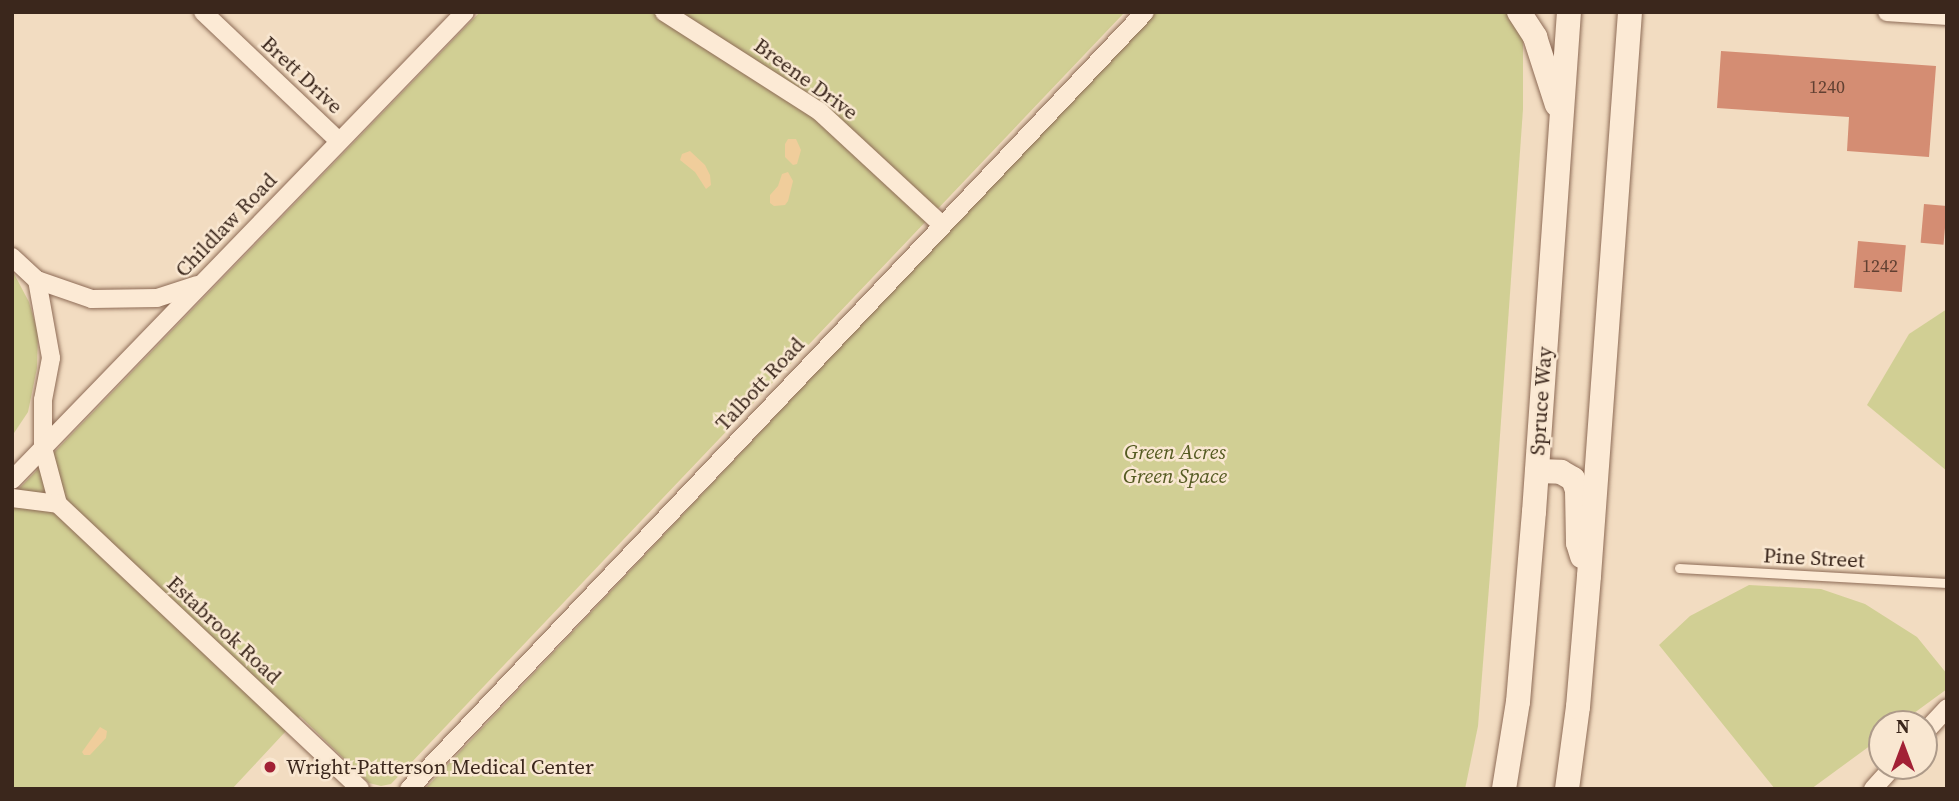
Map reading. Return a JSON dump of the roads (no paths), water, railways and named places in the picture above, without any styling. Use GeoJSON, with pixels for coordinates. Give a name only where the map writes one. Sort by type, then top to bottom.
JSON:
{"type":"FeatureCollection","features":[{"type":"Feature","properties":{"kind":"street","name":"Brett Drive"},"geometry":{"type":"LineString","coordinates":[[203,12],[339,141]]}},
{"type":"Feature","properties":{"kind":"street","name":"Childlaw Road"},"geometry":{"type":"LineString","coordinates":[[17,475],[465,12]]}},
{"type":"Feature","properties":{"kind":"street","name":"Breene Drive"},"geometry":{"type":"LineString","coordinates":[[664,12],[820,111],[942,225]]}},
{"type":"Feature","properties":{"kind":"street","name":"Talbott Road"},"geometry":{"type":"LineString","coordinates":[[409,789],[1145,12]]}},
{"type":"Feature","properties":{"kind":"street"},"geometry":{"type":"LineString","coordinates":[[1519,12],[1535,37],[1561,116]]}},
{"type":"Feature","properties":{"kind":"street","name":"Spruce Way"},"geometry":{"type":"LineString","coordinates":[[1504,789],[1518,702],[1569,12]]}},
{"type":"Feature","properties":{"kind":"street"},"geometry":{"type":"LineString","coordinates":[[1567,789],[1578,707],[1589,576],[1630,12]]}},
{"type":"Feature","properties":{"kind":"street"},"geometry":{"type":"LineString","coordinates":[[1887,12],[1947,16]]}},
{"type":"Feature","properties":{"kind":"street"},"geometry":{"type":"LineString","coordinates":[[12,257],[37,280],[72,294],[109,301],[157,298],[200,284]]}},
{"type":"Feature","properties":{"kind":"street"},"geometry":{"type":"LineString","coordinates":[[12,498],[58,504],[43,448],[43,400],[51,358],[37,280]]}},
{"type":"Feature","properties":{"kind":"street"},"geometry":{"type":"LineString","coordinates":[[1537,471],[1561,472],[1573,479],[1577,490],[1578,543],[1589,576]]}},
{"type":"Feature","properties":{"kind":"street","name":"Estabrook Road"},"geometry":{"type":"LineString","coordinates":[[58,504],[360,789]]}},
{"type":"Feature","properties":{"kind":"lane","name":"Pine Street"},"geometry":{"type":"LineString","coordinates":[[1679,568],[1947,583]]}},
{"type":"Feature","properties":{"kind":"place","name":"Wright-Patterson Medical Center"},"geometry":{"type":"Point","coordinates":[270,767]}},
{"type":"Feature","properties":{"kind":"park label","name":"Green Acres Green Space"},"geometry":{"type":"Point","coordinates":[1175,464]}}]}
